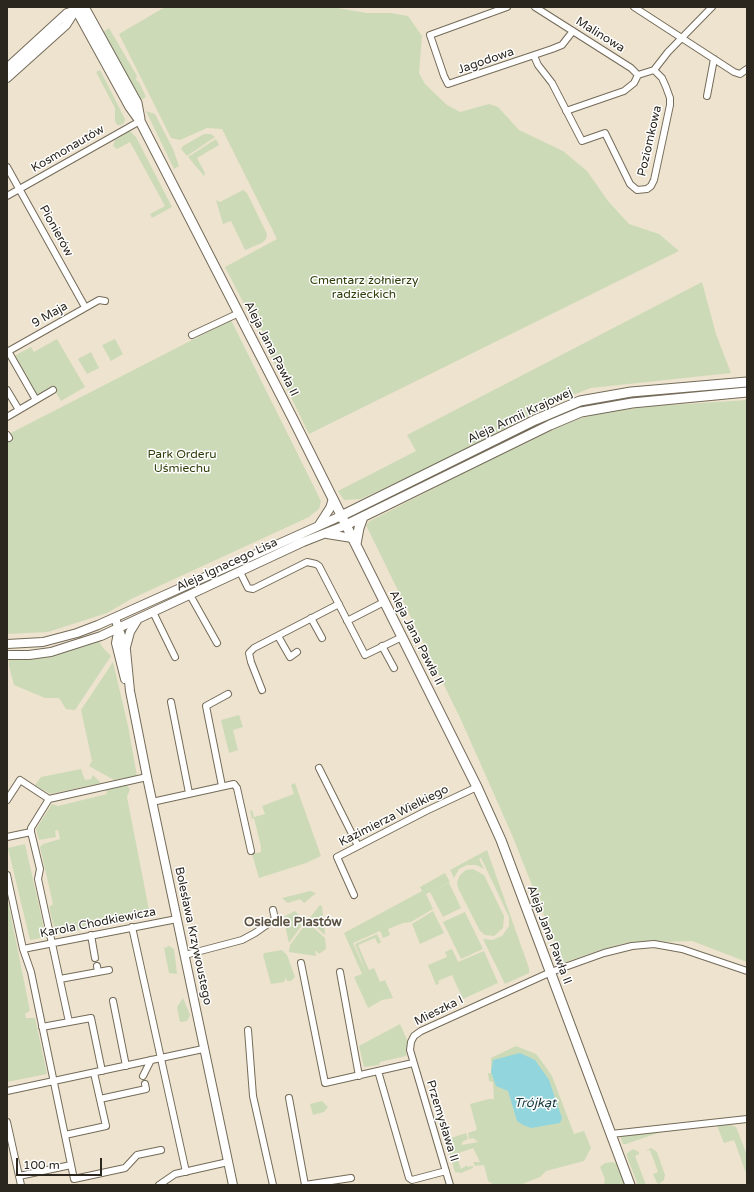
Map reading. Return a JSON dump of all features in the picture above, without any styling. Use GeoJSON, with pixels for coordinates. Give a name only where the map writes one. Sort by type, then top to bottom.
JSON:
{"type":"FeatureCollection","features":[{"type":"Feature","properties":{"kind":"main road","name":"Aleja Jana Pawła II"},"geometry":{"type":"LineString","coordinates":[[80,9],[84,24],[130,107],[140,121],[239,313],[477,787],[501,840],[630,1185]]}},
{"type":"Feature","properties":{"kind":"main road","name":"Aleja Jana Pawła II"},"geometry":{"type":"LineString","coordinates":[[80,9],[137,103],[140,121]]}},
{"type":"Feature","properties":{"kind":"main road","name":"Aleja Armii Krajowej"},"geometry":{"type":"LineString","coordinates":[[341,516],[535,420],[580,401],[631,392],[747,382]]}},
{"type":"Feature","properties":{"kind":"main road","name":"Aleja Armii Krajowej"},"geometry":{"type":"LineString","coordinates":[[346,525],[550,425],[581,412],[632,403],[747,392]]}},
{"type":"Feature","properties":{"kind":"main road"},"geometry":{"type":"LineString","coordinates":[[332,499],[345,506],[357,508]]}},
{"type":"Feature","properties":{"kind":"main road"},"geometry":{"type":"LineString","coordinates":[[354,542],[363,517]]}},
{"type":"Feature","properties":{"kind":"street","name":"Jagodowa"},"geometry":{"type":"LineString","coordinates":[[507,7],[430,35],[448,84],[534,56],[562,45],[573,31]]}},
{"type":"Feature","properties":{"kind":"street","name":"Malinowa"},"geometry":{"type":"LineString","coordinates":[[535,7],[631,68],[638,75]]}},
{"type":"Feature","properties":{"kind":"street"},"geometry":{"type":"LineString","coordinates":[[634,7],[734,72],[740,74],[747,68]]}},
{"type":"Feature","properties":{"kind":"street"},"geometry":{"type":"LineString","coordinates":[[566,111],[624,91],[634,83],[638,75],[654,70],[668,52],[712,7]]}},
{"type":"Feature","properties":{"kind":"street"},"geometry":{"type":"LineString","coordinates":[[7,78],[66,25],[80,9]]}},
{"type":"Feature","properties":{"kind":"street"},"geometry":{"type":"LineString","coordinates":[[7,68],[67,13],[80,9]]}},
{"type":"Feature","properties":{"kind":"street"},"geometry":{"type":"LineString","coordinates":[[66,25],[73,22],[84,24]]}},
{"type":"Feature","properties":{"kind":"street","name":"Poziomkowa"},"geometry":{"type":"LineString","coordinates":[[534,56],[538,65],[552,83],[582,141],[605,133],[630,184],[637,190],[647,189],[651,186],[654,180],[670,105],[670,98],[666,87],[654,70]]}},
{"type":"Feature","properties":{"kind":"street"},"geometry":{"type":"LineString","coordinates":[[706,96],[714,59]]}},
{"type":"Feature","properties":{"kind":"street","name":"Kosmonautów"},"geometry":{"type":"LineString","coordinates":[[7,196],[140,121]]}},
{"type":"Feature","properties":{"kind":"street","name":"Pionierów"},"geometry":{"type":"LineString","coordinates":[[7,167],[85,307]]}},
{"type":"Feature","properties":{"kind":"street","name":"9 Maja"},"geometry":{"type":"LineString","coordinates":[[8,351],[85,307],[99,300],[105,302]]}},
{"type":"Feature","properties":{"kind":"street"},"geometry":{"type":"LineString","coordinates":[[192,335],[239,313]]}},
{"type":"Feature","properties":{"kind":"street"},"geometry":{"type":"LineString","coordinates":[[8,351],[36,400]]}},
{"type":"Feature","properties":{"kind":"street"},"geometry":{"type":"LineString","coordinates":[[7,390],[18,410]]}},
{"type":"Feature","properties":{"kind":"street"},"geometry":{"type":"LineString","coordinates":[[7,417],[53,390]]}},
{"type":"Feature","properties":{"kind":"street"},"geometry":{"type":"LineString","coordinates":[[318,526],[330,508],[332,499]]}},
{"type":"Feature","properties":{"kind":"street","name":"Aleja Ignacego Lisa"},"geometry":{"type":"LineString","coordinates":[[7,644],[43,642],[77,633],[115,618],[341,516]]}},
{"type":"Feature","properties":{"kind":"street","name":"Aleja Ignacego Lisa"},"geometry":{"type":"LineString","coordinates":[[7,655],[29,655],[51,652],[101,636],[324,533],[346,525]]}},
{"type":"Feature","properties":{"kind":"street"},"geometry":{"type":"LineString","coordinates":[[324,533],[338,534],[354,542]]}},
{"type":"Feature","properties":{"kind":"street"},"geometry":{"type":"LineString","coordinates":[[240,572],[248,588],[253,589],[308,562],[311,562],[319,566],[365,655],[402,637]]}},
{"type":"Feature","properties":{"kind":"street"},"geometry":{"type":"LineString","coordinates":[[190,595],[217,643]]}},
{"type":"Feature","properties":{"kind":"street"},"geometry":{"type":"LineString","coordinates":[[347,621],[384,602]]}},
{"type":"Feature","properties":{"kind":"street"},"geometry":{"type":"LineString","coordinates":[[262,690],[249,653],[254,648],[339,604]]}},
{"type":"Feature","properties":{"kind":"street"},"geometry":{"type":"LineString","coordinates":[[153,612],[175,657]]}},
{"type":"Feature","properties":{"kind":"street"},"geometry":{"type":"LineString","coordinates":[[115,618],[119,628]]}},
{"type":"Feature","properties":{"kind":"street"},"geometry":{"type":"LineString","coordinates":[[311,618],[322,638]]}},
{"type":"Feature","properties":{"kind":"street","name":"Bolesława Krzywoustego"},"geometry":{"type":"LineString","coordinates":[[126,650],[130,632],[138,619]]}},
{"type":"Feature","properties":{"kind":"street","name":"Bolesława Krzywoustego"},"geometry":{"type":"LineString","coordinates":[[119,628],[116,643],[130,691],[233,1185]]}},
{"type":"Feature","properties":{"kind":"street","name":"Bolesława Krzywoustego"},"geometry":{"type":"LineString","coordinates":[[119,628],[126,650],[130,691]]}},
{"type":"Feature","properties":{"kind":"street"},"geometry":{"type":"LineString","coordinates":[[101,636],[116,643]]}},
{"type":"Feature","properties":{"kind":"street"},"geometry":{"type":"LineString","coordinates":[[278,636],[290,657],[297,652]]}},
{"type":"Feature","properties":{"kind":"street"},"geometry":{"type":"LineString","coordinates":[[382,646],[394,668]]}},
{"type":"Feature","properties":{"kind":"street"},"geometry":{"type":"LineString","coordinates":[[222,786],[206,706],[228,694]]}},
{"type":"Feature","properties":{"kind":"street"},"geometry":{"type":"LineString","coordinates":[[170,702],[189,794]]}},
{"type":"Feature","properties":{"kind":"street"},"geometry":{"type":"LineString","coordinates":[[319,768],[358,846]]}},
{"type":"Feature","properties":{"kind":"street"},"geometry":{"type":"LineString","coordinates":[[69,1022],[38,879],[40,869],[31,828],[49,799],[147,777]]}},
{"type":"Feature","properties":{"kind":"street"},"geometry":{"type":"LineString","coordinates":[[7,800],[20,780],[49,799]]}},
{"type":"Feature","properties":{"kind":"street"},"geometry":{"type":"LineString","coordinates":[[152,802],[234,784],[237,788],[251,851]]}},
{"type":"Feature","properties":{"kind":"street","name":"Kazimierza Wielkiego"},"geometry":{"type":"LineString","coordinates":[[354,895],[336,857],[477,787]]}},
{"type":"Feature","properties":{"kind":"street"},"geometry":{"type":"LineString","coordinates":[[7,837],[31,832]]}},
{"type":"Feature","properties":{"kind":"street"},"geometry":{"type":"LineString","coordinates":[[7,875],[23,949],[30,972],[75,1182],[125,1168],[137,1155],[161,1150]]}},
{"type":"Feature","properties":{"kind":"street"},"geometry":{"type":"LineString","coordinates":[[186,955],[242,940],[275,920],[273,910]]}},
{"type":"Feature","properties":{"kind":"street","name":"Karola Chodkiewicza"},"geometry":{"type":"LineString","coordinates":[[23,949],[177,919]]}},
{"type":"Feature","properties":{"kind":"street"},"geometry":{"type":"LineString","coordinates":[[132,927],[160,1058],[164,1064],[186,1172]]}},
{"type":"Feature","properties":{"kind":"street"},"geometry":{"type":"LineString","coordinates":[[91,936],[95,958]]}},
{"type":"Feature","properties":{"kind":"street","name":"Mieszka I"},"geometry":{"type":"LineString","coordinates":[[413,1063],[410,1050],[411,1042],[414,1036],[421,1031],[551,972],[604,953],[632,946],[654,944],[682,948],[747,971]]}},
{"type":"Feature","properties":{"kind":"street"},"geometry":{"type":"LineString","coordinates":[[301,963],[325,1083],[413,1063]]}},
{"type":"Feature","properties":{"kind":"street"},"geometry":{"type":"LineString","coordinates":[[60,979],[97,969],[109,970]]}},
{"type":"Feature","properties":{"kind":"street"},"geometry":{"type":"LineString","coordinates":[[340,972],[359,1076]]}},
{"type":"Feature","properties":{"kind":"street"},"geometry":{"type":"LineString","coordinates":[[113,1001],[126,1066]]}},
{"type":"Feature","properties":{"kind":"street"},"geometry":{"type":"LineString","coordinates":[[42,1027],[91,1018],[102,1071]]}},
{"type":"Feature","properties":{"kind":"street"},"geometry":{"type":"LineString","coordinates":[[248,1030],[253,1096],[273,1185]]}},
{"type":"Feature","properties":{"kind":"street"},"geometry":{"type":"LineString","coordinates":[[7,1091],[204,1049]]}},
{"type":"Feature","properties":{"kind":"street"},"geometry":{"type":"LineString","coordinates":[[143,1076],[151,1060]]}},
{"type":"Feature","properties":{"kind":"street","name":"Przemysława II"},"geometry":{"type":"LineString","coordinates":[[413,1063],[450,1185]]}},
{"type":"Feature","properties":{"kind":"street"},"geometry":{"type":"LineString","coordinates":[[378,1072],[409,1178],[412,1180],[446,1171]]}},
{"type":"Feature","properties":{"kind":"street"},"geometry":{"type":"LineString","coordinates":[[65,1135],[106,1126],[94,1073]]}},
{"type":"Feature","properties":{"kind":"street"},"geometry":{"type":"LineString","coordinates":[[100,1099],[146,1089],[145,1084]]}},
{"type":"Feature","properties":{"kind":"street"},"geometry":{"type":"LineString","coordinates":[[289,1098],[309,1184]]}},
{"type":"Feature","properties":{"kind":"street"},"geometry":{"type":"LineString","coordinates":[[611,1134],[747,1118]]}},
{"type":"Feature","properties":{"kind":"street"},"geometry":{"type":"LineString","coordinates":[[7,1122],[21,1185]]}},
{"type":"Feature","properties":{"kind":"street"},"geometry":{"type":"LineString","coordinates":[[159,1185],[168,1177],[228,1162]]}},
{"type":"Feature","properties":{"kind":"street"},"geometry":{"type":"LineString","coordinates":[[19,1176],[71,1165]]}},
{"type":"Feature","properties":{"kind":"street"},"geometry":{"type":"LineString","coordinates":[[302,1185],[351,1178]]}},
{"type":"Feature","properties":{"kind":"green space","name":"Cmentarz żołnierzy radzieckich"},"geometry":{"type":"Polygon","coordinates":[[[165,7],[331,7],[367,13],[391,13],[408,16],[422,36],[419,73],[425,84],[447,105],[460,112],[489,104],[498,107],[519,130],[563,151],[587,171],[608,201],[629,224],[659,234],[679,251],[309,434],[264,342],[267,340],[261,329],[258,331],[225,267],[277,239],[222,129],[207,128],[180,140],[171,138],[119,34],[165,7]]]}},
{"type":"Feature","properties":{"kind":"green space"},"geometry":{"type":"Polygon","coordinates":[[[109,28],[137,76],[136,80],[139,82],[146,97],[139,101],[103,32],[109,28]]]}},
{"type":"Feature","properties":{"kind":"green space"},"geometry":{"type":"Polygon","coordinates":[[[100,70],[125,119],[124,123],[121,125],[117,125],[115,121],[115,108],[96,72],[100,70]]]}},
{"type":"Feature","properties":{"kind":"green space"},"geometry":{"type":"Polygon","coordinates":[[[146,111],[155,114],[173,149],[179,166],[174,169],[146,111]]]}},
{"type":"Feature","properties":{"kind":"green space"},"geometry":{"type":"Polygon","coordinates":[[[130,131],[136,137],[172,207],[152,218],[150,214],[165,206],[130,142],[117,149],[113,146],[115,140],[130,131]]]}},
{"type":"Feature","properties":{"kind":"green space"},"geometry":{"type":"Polygon","coordinates":[[[204,134],[211,134],[215,137],[187,156],[181,149],[183,146],[204,134]]]}},
{"type":"Feature","properties":{"kind":"green space"},"geometry":{"type":"Polygon","coordinates":[[[216,139],[219,145],[197,158],[205,173],[204,176],[188,157],[216,139]]]}},
{"type":"Feature","properties":{"kind":"green space"},"geometry":{"type":"Polygon","coordinates":[[[243,190],[247,193],[267,234],[266,239],[262,243],[245,250],[231,221],[223,224],[216,200],[220,202],[243,190]]]}},
{"type":"Feature","properties":{"kind":"green space"},"geometry":{"type":"Polygon","coordinates":[[[702,282],[716,334],[731,373],[591,388],[562,399],[424,470],[361,499],[344,500],[338,491],[416,451],[407,435],[702,282]]]}},
{"type":"Feature","properties":{"kind":"green space","name":"Park Orderu Uśmiechu"},"geometry":{"type":"Polygon","coordinates":[[[231,320],[321,501],[319,509],[309,517],[131,599],[107,613],[48,632],[7,634],[7,435],[231,320]]]}},
{"type":"Feature","properties":{"kind":"green space"},"geometry":{"type":"Polygon","coordinates":[[[57,339],[85,387],[61,401],[52,386],[37,395],[14,356],[31,347],[34,352],[57,339]]]}},
{"type":"Feature","properties":{"kind":"green space"},"geometry":{"type":"Polygon","coordinates":[[[115,339],[123,354],[111,361],[102,345],[115,339]]]}},
{"type":"Feature","properties":{"kind":"green space"},"geometry":{"type":"Polygon","coordinates":[[[91,352],[99,368],[87,374],[78,359],[91,352]]]}},
{"type":"Feature","properties":{"kind":"green space"},"geometry":{"type":"Polygon","coordinates":[[[747,400],[747,962],[692,941],[625,943],[563,963],[512,835],[462,722],[366,525],[370,521],[528,440],[579,419],[605,412],[653,406],[747,400]]]}},
{"type":"Feature","properties":{"kind":"green space"},"geometry":{"type":"Polygon","coordinates":[[[99,641],[103,648],[111,656],[75,710],[66,709],[59,698],[45,698],[14,685],[9,666],[9,659],[99,641]]]}},
{"type":"Feature","properties":{"kind":"green space"},"geometry":{"type":"Polygon","coordinates":[[[113,662],[128,726],[137,776],[114,780],[89,766],[92,761],[81,710],[113,662]]]}},
{"type":"Feature","properties":{"kind":"green space"},"geometry":{"type":"Polygon","coordinates":[[[239,715],[243,727],[233,730],[238,750],[229,753],[221,720],[239,715]]]}},
{"type":"Feature","properties":{"kind":"green space"},"geometry":{"type":"Polygon","coordinates":[[[81,769],[85,780],[91,779],[93,775],[101,783],[50,794],[35,785],[41,777],[81,769]]]}},
{"type":"Feature","properties":{"kind":"green space"},"geometry":{"type":"Polygon","coordinates":[[[295,783],[321,856],[306,863],[259,878],[252,854],[261,852],[261,847],[254,818],[252,819],[250,811],[252,810],[254,817],[265,814],[262,806],[294,794],[291,785],[295,783]]]}},
{"type":"Feature","properties":{"kind":"green space"},"geometry":{"type":"Polygon","coordinates":[[[126,784],[130,789],[127,797],[150,915],[56,935],[49,907],[53,904],[40,847],[43,844],[60,839],[58,830],[55,831],[56,837],[39,840],[36,829],[52,804],[58,806],[107,794],[106,789],[126,784]]]}},
{"type":"Feature","properties":{"kind":"green space"},"geometry":{"type":"Polygon","coordinates":[[[25,844],[46,937],[30,940],[8,848],[25,844]]]}},
{"type":"Feature","properties":{"kind":"green space"},"geometry":{"type":"Polygon","coordinates":[[[487,850],[529,968],[529,973],[505,984],[483,939],[492,940],[502,936],[509,926],[509,917],[484,864],[481,858],[479,859],[484,869],[476,865],[467,865],[459,869],[454,878],[450,870],[487,850]]]}},
{"type":"Feature","properties":{"kind":"green space"},"geometry":{"type":"Polygon","coordinates":[[[473,869],[484,875],[504,916],[503,928],[494,936],[485,935],[480,931],[458,888],[457,882],[460,875],[466,870],[473,869]]]}},
{"type":"Feature","properties":{"kind":"green space"},"geometry":{"type":"Polygon","coordinates":[[[445,873],[450,882],[433,891],[449,883],[461,908],[443,917],[430,892],[426,894],[433,909],[411,922],[403,923],[388,929],[390,935],[383,938],[380,931],[353,943],[367,974],[355,944],[377,934],[381,942],[378,944],[375,938],[358,945],[369,970],[374,968],[380,982],[385,980],[393,998],[382,1000],[368,1008],[354,977],[362,974],[344,933],[422,891],[420,887],[445,873]]]}},
{"type":"Feature","properties":{"kind":"green space"},"geometry":{"type":"Polygon","coordinates":[[[310,891],[316,893],[304,903],[300,899],[288,903],[282,898],[310,891]]]}},
{"type":"Feature","properties":{"kind":"green space"},"geometry":{"type":"Polygon","coordinates":[[[7,896],[30,1011],[25,1014],[26,1018],[35,1018],[47,1074],[7,1082],[7,896]]]}},
{"type":"Feature","properties":{"kind":"green space"},"geometry":{"type":"Polygon","coordinates":[[[320,905],[322,906],[325,935],[308,920],[320,905]]]}},
{"type":"Feature","properties":{"kind":"green space"},"geometry":{"type":"Polygon","coordinates":[[[295,911],[305,921],[289,943],[283,917],[295,911]]]}},
{"type":"Feature","properties":{"kind":"green space"},"geometry":{"type":"Polygon","coordinates":[[[433,911],[444,933],[420,944],[412,924],[433,911]]]}},
{"type":"Feature","properties":{"kind":"green space"},"geometry":{"type":"Polygon","coordinates":[[[465,912],[483,949],[461,959],[443,922],[465,912]]]}},
{"type":"Feature","properties":{"kind":"green space"},"geometry":{"type":"Polygon","coordinates":[[[307,922],[325,938],[326,949],[319,954],[315,950],[316,956],[289,952],[290,945],[307,922]]]}},
{"type":"Feature","properties":{"kind":"green space"},"geometry":{"type":"Polygon","coordinates":[[[167,945],[174,949],[177,974],[169,973],[164,948],[168,947],[167,945]]]}},
{"type":"Feature","properties":{"kind":"green space"},"geometry":{"type":"Polygon","coordinates":[[[452,949],[458,962],[484,951],[498,983],[463,999],[452,975],[438,981],[439,984],[436,985],[428,965],[447,957],[445,952],[452,949]]]}},
{"type":"Feature","properties":{"kind":"green space"},"geometry":{"type":"Polygon","coordinates":[[[282,950],[287,955],[295,977],[291,981],[287,981],[286,978],[284,982],[271,984],[263,955],[264,953],[282,950]]]}},
{"type":"Feature","properties":{"kind":"green space"},"geometry":{"type":"Polygon","coordinates":[[[183,998],[190,1015],[187,1021],[180,1022],[177,1007],[183,998]]]}},
{"type":"Feature","properties":{"kind":"green space"},"geometry":{"type":"Polygon","coordinates":[[[400,1024],[408,1042],[406,1056],[380,1062],[379,1065],[364,1067],[359,1046],[400,1024]]]}},
{"type":"Feature","properties":{"kind":"green space"},"geometry":{"type":"Polygon","coordinates":[[[516,1046],[536,1054],[540,1059],[552,1076],[574,1134],[584,1131],[591,1148],[584,1161],[546,1171],[540,1177],[520,1185],[494,1185],[488,1181],[484,1165],[475,1166],[473,1162],[480,1162],[473,1148],[456,1154],[461,1169],[467,1165],[467,1167],[473,1166],[473,1168],[461,1173],[455,1172],[445,1140],[466,1133],[468,1139],[462,1142],[462,1145],[478,1142],[473,1138],[469,1139],[468,1133],[477,1130],[470,1104],[494,1099],[493,1082],[489,1081],[488,1073],[491,1073],[491,1058],[516,1046]]]}},
{"type":"Feature","properties":{"kind":"green space"},"geometry":{"type":"Polygon","coordinates":[[[322,1101],[328,1107],[324,1112],[313,1115],[310,1104],[322,1101]]]}},
{"type":"Feature","properties":{"kind":"green space"},"geometry":{"type":"Polygon","coordinates":[[[726,1123],[736,1127],[747,1155],[747,1176],[734,1140],[724,1143],[717,1126],[664,1131],[626,1144],[623,1144],[620,1136],[726,1123]]]}},
{"type":"Feature","properties":{"kind":"green space"},"geometry":{"type":"Polygon","coordinates":[[[651,1148],[657,1152],[665,1175],[664,1180],[659,1184],[657,1183],[653,1174],[658,1172],[650,1150],[645,1151],[651,1148]]]}},
{"type":"Feature","properties":{"kind":"green space"},"geometry":{"type":"Polygon","coordinates":[[[633,1149],[639,1152],[639,1154],[635,1156],[646,1185],[638,1185],[626,1154],[633,1149]]]}},
{"type":"Feature","properties":{"kind":"green space"},"geometry":{"type":"Polygon","coordinates":[[[613,1162],[615,1165],[614,1162],[619,1166],[626,1185],[621,1185],[620,1180],[620,1185],[604,1185],[605,1179],[600,1167],[605,1163],[613,1162]]]}},
{"type":"Feature","properties":{"kind":"water","name":"Trójkąt"},"geometry":{"type":"Polygon","coordinates":[[[520,1053],[535,1060],[549,1080],[562,1118],[560,1123],[531,1128],[523,1125],[517,1121],[508,1091],[496,1086],[491,1072],[493,1060],[520,1053]]]}},
{"type":"Feature","properties":{"kind":"district","name":"Osiedle Piastów"},"geometry":{"type":"Point","coordinates":[293,923]}}]}
